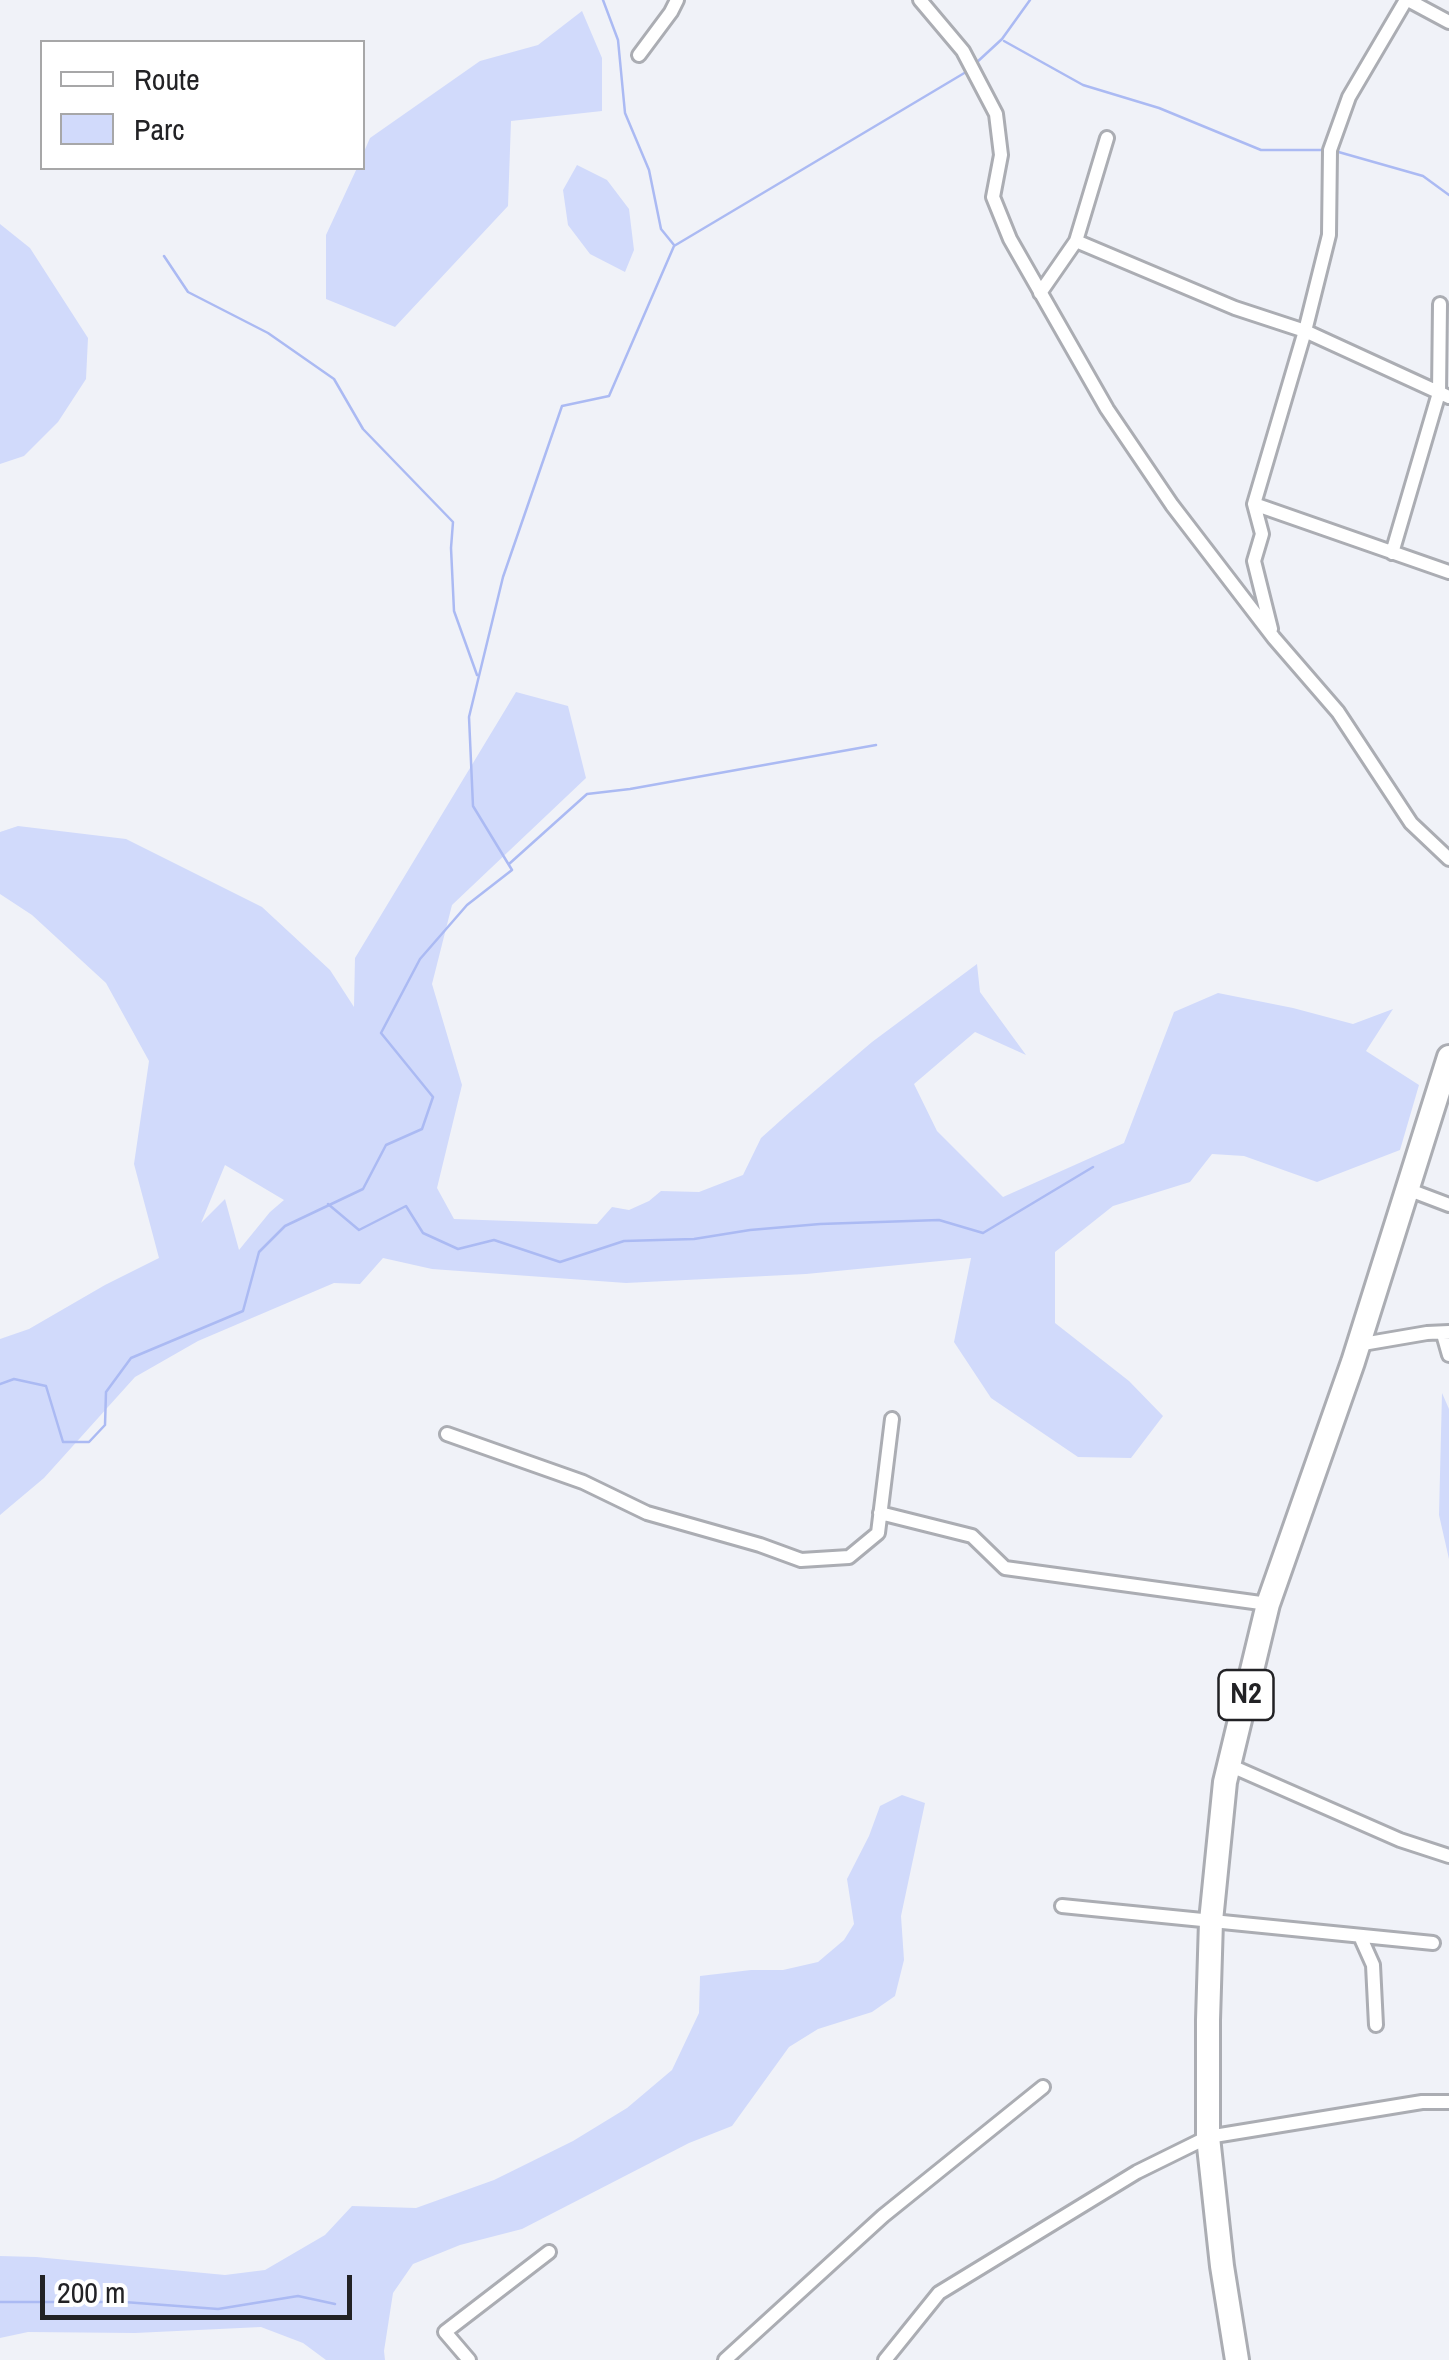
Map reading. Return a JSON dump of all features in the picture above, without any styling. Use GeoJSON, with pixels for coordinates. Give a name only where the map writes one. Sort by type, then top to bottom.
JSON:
{"type":"FeatureCollection","features":[{"type":"Feature","properties":{"kind":"highway","name":"N2"},"geometry":{"type":"LineString","coordinates":[[1236,2360],[1208,2137],[1211,1921],[1226,1782],[1268,1604],[1447,1070]]}},
{"type":"Feature","properties":{"kind":"street"},"geometry":{"type":"LineString","coordinates":[[639,54],[678,0]]}},
{"type":"Feature","properties":{"kind":"street"},"geometry":{"type":"LineString","coordinates":[[920,0],[963,51],[996,114],[1000,155],[993,197],[1010,240],[1108,409],[1172,505],[1274,638],[1338,712],[1411,823],[1449,860]]}},
{"type":"Feature","properties":{"kind":"street"},"geometry":{"type":"LineString","coordinates":[[1274,638],[1254,560],[1262,534],[1254,504],[1329,235],[1330,150],[1349,98],[1407,0],[1449,22]]}},
{"type":"Feature","properties":{"kind":"street"},"geometry":{"type":"LineString","coordinates":[[1040,293],[1076,241],[1107,138]]}},
{"type":"Feature","properties":{"kind":"street"},"geometry":{"type":"LineString","coordinates":[[1076,241],[1235,308],[1304,330],[1444,395]]}},
{"type":"Feature","properties":{"kind":"street"},"geometry":{"type":"LineString","coordinates":[[1392,553],[1444,395],[1440,304]]}},
{"type":"Feature","properties":{"kind":"street"},"geometry":{"type":"LineString","coordinates":[[1254,504],[1449,572]]}},
{"type":"Feature","properties":{"kind":"street"},"geometry":{"type":"LineString","coordinates":[[1407,1188],[1449,1204]]}},
{"type":"Feature","properties":{"kind":"street"},"geometry":{"type":"LineString","coordinates":[[1357,1346],[1446,1333],[1449,1355]]}},
{"type":"Feature","properties":{"kind":"street"},"geometry":{"type":"LineString","coordinates":[[447,1434],[583,1482],[647,1513],[801,1560],[849,1557],[878,1533],[892,1420]]}},
{"type":"Feature","properties":{"kind":"street"},"geometry":{"type":"LineString","coordinates":[[880,1513],[972,1536],[1005,1568],[1268,1604]]}},
{"type":"Feature","properties":{"kind":"street"},"geometry":{"type":"LineString","coordinates":[[1230,1765],[1400,1840],[1449,1856]]}},
{"type":"Feature","properties":{"kind":"street"},"geometry":{"type":"LineString","coordinates":[[1062,1906],[1433,1943]]}},
{"type":"Feature","properties":{"kind":"street"},"geometry":{"type":"LineString","coordinates":[[1360,1936],[1373,1966],[1376,2025]]}},
{"type":"Feature","properties":{"kind":"street"},"geometry":{"type":"LineString","coordinates":[[725,2360],[882,2216],[1043,2087]]}},
{"type":"Feature","properties":{"kind":"street"},"geometry":{"type":"LineString","coordinates":[[885,2360],[939,2294],[1137,2172],[1208,2137],[1422,2102],[1449,2102]]}},
{"type":"Feature","properties":{"kind":"street"},"geometry":{"type":"LineString","coordinates":[[469,2360],[445,2332],[549,2252]]}},
{"type":"Feature","properties":{"kind":"green space"},"geometry":{"type":"Polygon","coordinates":[[[582,11],[602,58],[602,111],[511,121],[508,206],[395,327],[326,299],[326,235],[356,170],[365,170],[365,149],[370,138],[480,61],[538,45],[582,11]]]}},
{"type":"Feature","properties":{"kind":"green space"},"geometry":{"type":"Polygon","coordinates":[[[577,165],[607,180],[629,209],[634,250],[625,272],[590,254],[568,225],[563,190],[577,165]]]}},
{"type":"Feature","properties":{"kind":"green space"},"geometry":{"type":"Polygon","coordinates":[[[0,224],[30,248],[88,338],[86,379],[58,422],[24,456],[0,464],[0,224]]]}},
{"type":"Feature","properties":{"kind":"green space"},"geometry":{"type":"Polygon","coordinates":[[[516,692],[568,706],[586,778],[452,905],[432,984],[462,1085],[437,1188],[454,1219],[597,1224],[612,1207],[629,1210],[661,1191],[699,1192],[743,1175],[761,1138],[872,1042],[977,964],[980,992],[1026,1055],[975,1032],[914,1084],[937,1131],[1003,1197],[1124,1143],[1174,1012],[1218,993],[1353,1024],[1393,1009],[1366,1051],[1419,1085],[1400,1150],[1317,1182],[1244,1156],[1212,1154],[1190,1182],[1113,1206],[1055,1252],[1055,1323],[1129,1381],[1163,1416],[1131,1458],[1078,1457],[991,1398],[954,1342],[971,1258],[806,1274],[626,1283],[432,1269],[383,1258],[360,1284],[334,1283],[198,1341],[135,1377],[44,1478],[0,1515],[0,1339],[29,1329],[159,1258],[134,1164],[149,1061],[106,983],[32,915],[0,894],[0,832],[18,826],[126,839],[262,907],[330,970],[354,1007],[355,958],[516,692]],[[225,1165],[201,1223],[225,1199],[239,1250],[284,1200],[225,1165]]]}},
{"type":"Feature","properties":{"kind":"green space"},"geometry":{"type":"Polygon","coordinates":[[[1442,1393],[1449,1409],[1449,1559],[1439,1515],[1442,1393]]]}},
{"type":"Feature","properties":{"kind":"green space"},"geometry":{"type":"Polygon","coordinates":[[[902,1795],[925,1803],[901,1916],[904,1960],[895,1996],[872,2012],[818,2029],[789,2047],[732,2126],[689,2143],[522,2229],[460,2245],[413,2264],[393,2293],[385,2360],[326,2360],[303,2343],[261,2327],[135,2333],[28,2332],[0,2338],[0,2256],[225,2275],[265,2270],[325,2235],[352,2206],[416,2208],[494,2180],[573,2141],[627,2108],[672,2070],[699,2013],[700,1976],[783,1970],[818,1962],[844,1940],[854,1924],[847,1879],[880,1806],[902,1795]]]}},
{"type":"Feature","properties":{"kind":"waterway"},"geometry":{"type":"LineString","coordinates":[[603,0],[618,40],[625,113],[649,170],[661,229],[674,245]]}},
{"type":"Feature","properties":{"kind":"waterway"},"geometry":{"type":"LineString","coordinates":[[976,63],[1002,39],[1030,0]]}},
{"type":"Feature","properties":{"kind":"waterway"},"geometry":{"type":"LineString","coordinates":[[1004,41],[1083,85],[1159,108],[1261,150],[1322,150]]}},
{"type":"Feature","properties":{"kind":"waterway"},"geometry":{"type":"LineString","coordinates":[[0,1384],[14,1379],[46,1386],[63,1442],[89,1442],[105,1425],[106,1392],[131,1358],[243,1311],[259,1252],[285,1226],[363,1189],[386,1145],[422,1129],[433,1097],[381,1033],[420,959],[467,905],[512,870],[473,806],[469,717],[503,577],[562,406],[609,396],[674,246],[966,72]]}},
{"type":"Feature","properties":{"kind":"waterway"},"geometry":{"type":"LineString","coordinates":[[1335,151],[1423,176],[1449,195]]}},
{"type":"Feature","properties":{"kind":"waterway"},"geometry":{"type":"LineString","coordinates":[[164,256],[188,292],[268,333],[334,379],[363,429],[453,522],[454,611],[477,675]]}},
{"type":"Feature","properties":{"kind":"waterway"},"geometry":{"type":"LineString","coordinates":[[509,864],[587,794],[876,745]]}},
{"type":"Feature","properties":{"kind":"waterway"},"geometry":{"type":"LineString","coordinates":[[328,1204],[359,1230],[406,1206],[423,1233],[458,1249],[494,1240],[560,1262],[624,1241],[694,1239],[820,1224],[939,1220],[983,1233],[1093,1167]]}},
{"type":"Feature","properties":{"kind":"waterway"},"geometry":{"type":"LineString","coordinates":[[0,2302],[124,2302],[218,2309],[298,2296],[335,2304]]}}]}
